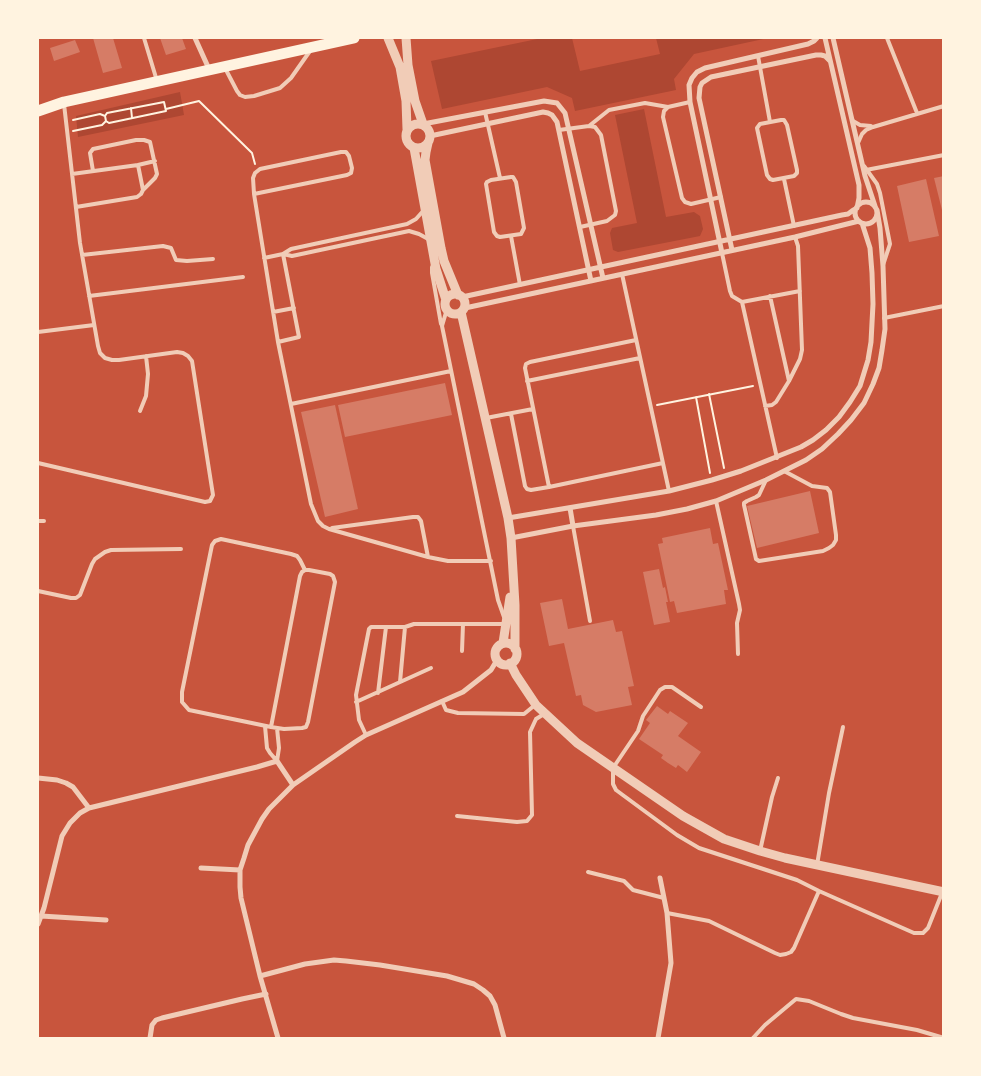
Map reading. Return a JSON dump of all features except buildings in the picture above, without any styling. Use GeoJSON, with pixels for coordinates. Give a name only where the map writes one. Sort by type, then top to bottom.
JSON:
{"type":"FeatureCollection","features":[{"type":"Feature","properties":{"kind":"highway"},"geometry":{"type":"LineString","coordinates":[[38,111],[64,102],[354,38]]}},
{"type":"Feature","properties":{"kind":"street"},"geometry":{"type":"LineString","coordinates":[[194,38],[209,69]]}},
{"type":"Feature","properties":{"kind":"street"},"geometry":{"type":"LineString","coordinates":[[388,38],[400,68],[406,101],[408,129]]}},
{"type":"Feature","properties":{"kind":"street"},"geometry":{"type":"LineString","coordinates":[[406,38],[408,65],[415,101],[423,124],[428,129],[429,139],[425,160],[441,248],[446,268],[465,302],[463,310],[511,538],[516,655],[513,662],[510,663],[503,664],[497,660],[495,654],[497,647],[503,643],[510,644],[515,649]]}},
{"type":"Feature","properties":{"kind":"street"},"geometry":{"type":"LineString","coordinates":[[722,253],[690,102],[692,78],[697,72],[706,68],[808,44],[817,38]]}},
{"type":"Feature","properties":{"kind":"street"},"geometry":{"type":"LineString","coordinates":[[508,518],[669,491],[725,476],[800,448],[826,430],[850,402],[860,386],[871,342],[873,304],[870,248],[861,222],[856,215],[860,198],[859,185],[825,38]]}},
{"type":"Feature","properties":{"kind":"street"},"geometry":{"type":"LineString","coordinates":[[511,538],[573,526],[656,515],[716,501],[766,480],[806,460],[822,449],[838,434],[864,402],[879,368],[885,329],[882,245],[876,208],[865,176],[833,38]]}},
{"type":"Feature","properties":{"kind":"street"},"geometry":{"type":"LineString","coordinates":[[732,250],[700,98],[702,83],[710,77],[821,54],[830,61]]}},
{"type":"Feature","properties":{"kind":"street"},"geometry":{"type":"LineString","coordinates":[[446,305],[450,296],[460,296],[520,285],[589,270],[600,268],[730,240],[848,214],[866,202],[876,208],[876,216],[869,223],[861,222],[603,278],[452,314],[446,305],[436,269],[414,148],[408,143],[405,136],[408,129],[414,124],[423,124],[544,101],[557,103],[565,113],[600,268],[603,278]]}},
{"type":"Feature","properties":{"kind":"street"},"geometry":{"type":"LineString","coordinates":[[414,148],[422,147],[429,139],[488,124],[543,112],[552,115],[556,119],[559,130],[591,281]]}},
{"type":"Feature","properties":{"kind":"street"},"geometry":{"type":"LineString","coordinates":[[570,508],[573,526]]}},
{"type":"Feature","properties":{"kind":"street"},"geometry":{"type":"LineString","coordinates":[[503,643],[513,577]]}},
{"type":"Feature","properties":{"kind":"street"},"geometry":{"type":"LineString","coordinates":[[278,1038],[260,976],[241,898],[240,870],[248,845],[262,819],[269,809],[293,785],[366,735],[463,692],[491,670],[497,660]]}},
{"type":"Feature","properties":{"kind":"street"},"geometry":{"type":"LineString","coordinates":[[510,663],[536,705],[577,743],[683,816],[724,839],[760,851],[943,892]]}},
{"type":"Feature","properties":{"kind":"street"},"geometry":{"type":"LineString","coordinates":[[38,924],[44,908],[62,836],[70,823],[80,813],[89,808],[277,761],[293,785]]}},
{"type":"Feature","properties":{"kind":"street"},"geometry":{"type":"LineString","coordinates":[[38,778],[66,782],[73,787],[89,808]]}},
{"type":"Feature","properties":{"kind":"street"},"geometry":{"type":"LineString","coordinates":[[201,868],[240,870]]}},
{"type":"Feature","properties":{"kind":"street"},"geometry":{"type":"LineString","coordinates":[[658,1038],[671,963],[667,913],[660,878]]}},
{"type":"Feature","properties":{"kind":"street"},"geometry":{"type":"LineString","coordinates":[[41,916],[106,920]]}},
{"type":"Feature","properties":{"kind":"street"},"geometry":{"type":"LineString","coordinates":[[260,976],[305,964],[334,960],[380,964],[447,976],[474,984],[490,996],[495,1005],[504,1038]]}},
{"type":"Feature","properties":{"kind":"street"},"geometry":{"type":"LineString","coordinates":[[150,1038],[152,1025],[156,1020],[266,994]]}},
{"type":"Feature","properties":{"kind":"lane"},"geometry":{"type":"LineString","coordinates":[[144,38],[156,81]]}},
{"type":"Feature","properties":{"kind":"lane"},"geometry":{"type":"LineString","coordinates":[[887,38],[917,113]]}},
{"type":"Feature","properties":{"kind":"lane"},"geometry":{"type":"LineString","coordinates":[[224,66],[240,95],[245,97],[254,96],[280,88],[290,78],[313,47]]}},
{"type":"Feature","properties":{"kind":"lane"},"geometry":{"type":"LineString","coordinates":[[758,56],[770,122]]}},
{"type":"Feature","properties":{"kind":"lane"},"geometry":{"type":"LineString","coordinates":[[38,463],[205,502],[210,500],[213,495],[192,361],[184,352],[119,360],[105,358],[100,353],[82,255],[64,102]]}},
{"type":"Feature","properties":{"kind":"lane"},"geometry":{"type":"LineString","coordinates":[[589,126],[609,110],[645,103],[668,107],[690,102]]}},
{"type":"Feature","properties":{"kind":"lane"},"geometry":{"type":"LineString","coordinates":[[858,143],[862,134],[873,126],[944,106]]}},
{"type":"Feature","properties":{"kind":"lane"},"geometry":{"type":"LineString","coordinates":[[668,107],[664,111],[663,117],[682,198],[685,202],[691,204],[721,197]]}},
{"type":"Feature","properties":{"kind":"lane"},"geometry":{"type":"LineString","coordinates":[[485,112],[500,178]]}},
{"type":"Feature","properties":{"kind":"lane"},"geometry":{"type":"LineString","coordinates":[[784,120],[787,125],[797,170],[794,176],[773,180],[767,175],[757,128],[760,124],[770,122],[784,120]]}},
{"type":"Feature","properties":{"kind":"lane"},"geometry":{"type":"LineString","coordinates":[[852,121],[860,125],[873,126]]}},
{"type":"Feature","properties":{"kind":"lane"},"geometry":{"type":"LineString","coordinates":[[559,130],[589,126],[595,127],[601,135],[616,207],[615,215],[607,221],[580,226]]}},
{"type":"Feature","properties":{"kind":"lane"},"geometry":{"type":"LineString","coordinates":[[76,207],[137,197],[141,194],[155,178],[156,174],[150,142],[136,140],[93,150],[90,153],[92,171]]}},
{"type":"Feature","properties":{"kind":"lane"},"geometry":{"type":"LineString","coordinates":[[254,194],[347,175],[351,173],[352,168],[349,156],[346,152],[341,152],[260,169],[253,178],[254,194],[278,342],[310,504],[318,521],[323,526],[329,528],[428,557],[448,561],[491,561]]}},
{"type":"Feature","properties":{"kind":"lane"},"geometry":{"type":"LineString","coordinates":[[866,170],[944,155]]}},
{"type":"Feature","properties":{"kind":"lane"},"geometry":{"type":"LineString","coordinates":[[72,174],[155,162]]}},
{"type":"Feature","properties":{"kind":"lane"},"geometry":{"type":"LineString","coordinates":[[862,162],[877,184],[880,193],[890,244],[883,266]]}},
{"type":"Feature","properties":{"kind":"lane"},"geometry":{"type":"LineString","coordinates":[[138,165],[143,190]]}},
{"type":"Feature","properties":{"kind":"lane"},"geometry":{"type":"LineString","coordinates":[[511,177],[516,182],[524,228],[521,234],[500,237],[496,236],[494,232],[486,184],[489,181],[500,178],[511,177]]}},
{"type":"Feature","properties":{"kind":"lane"},"geometry":{"type":"LineString","coordinates":[[784,179],[794,226]]}},
{"type":"Feature","properties":{"kind":"lane"},"geometry":{"type":"LineString","coordinates":[[283,254],[290,248],[407,224],[416,219],[425,208]]}},
{"type":"Feature","properties":{"kind":"lane"},"geometry":{"type":"LineString","coordinates":[[264,258],[283,254],[292,256],[409,232],[419,234],[431,240]]}},
{"type":"Feature","properties":{"kind":"lane"},"geometry":{"type":"LineString","coordinates":[[511,236],[520,285]]}},
{"type":"Feature","properties":{"kind":"lane"},"geometry":{"type":"LineString","coordinates":[[765,406],[776,402],[800,359],[802,350],[798,246],[796,237]]}},
{"type":"Feature","properties":{"kind":"lane"},"geometry":{"type":"LineString","coordinates":[[82,255],[163,246],[171,248],[176,260],[187,261],[213,258]]}},
{"type":"Feature","properties":{"kind":"lane"},"geometry":{"type":"LineString","coordinates":[[366,735],[359,720],[356,702],[369,628],[405,627],[414,624],[506,624],[498,600],[442,326],[432,273],[433,253]]}},
{"type":"Feature","properties":{"kind":"lane"},"geometry":{"type":"LineString","coordinates":[[722,253],[732,296],[742,302],[800,291]]}},
{"type":"Feature","properties":{"kind":"lane"},"geometry":{"type":"LineString","coordinates":[[278,342],[299,337],[283,254]]}},
{"type":"Feature","properties":{"kind":"lane"},"geometry":{"type":"LineString","coordinates":[[622,274],[669,491]]}},
{"type":"Feature","properties":{"kind":"lane"},"geometry":{"type":"LineString","coordinates":[[89,296],[243,277]]}},
{"type":"Feature","properties":{"kind":"lane"},"geometry":{"type":"LineString","coordinates":[[770,296],[788,381]]}},
{"type":"Feature","properties":{"kind":"lane"},"geometry":{"type":"LineString","coordinates":[[742,302],[777,458]]}},
{"type":"Feature","properties":{"kind":"lane"},"geometry":{"type":"LineString","coordinates":[[442,326],[446,305]]}},
{"type":"Feature","properties":{"kind":"lane"},"geometry":{"type":"LineString","coordinates":[[884,318],[944,306]]}},
{"type":"Feature","properties":{"kind":"lane"},"geometry":{"type":"LineString","coordinates":[[273,312],[294,308]]}},
{"type":"Feature","properties":{"kind":"lane"},"geometry":{"type":"LineString","coordinates":[[38,332],[94,325]]}},
{"type":"Feature","properties":{"kind":"lane"},"geometry":{"type":"LineString","coordinates":[[549,487],[527,380],[526,364],[636,340]]}},
{"type":"Feature","properties":{"kind":"lane"},"geometry":{"type":"LineString","coordinates":[[140,411],[146,396],[148,374],[146,356]]}},
{"type":"Feature","properties":{"kind":"lane"},"geometry":{"type":"LineString","coordinates":[[527,380],[640,358]]}},
{"type":"Feature","properties":{"kind":"lane"},"geometry":{"type":"LineString","coordinates":[[291,404],[451,371]]}},
{"type":"Feature","properties":{"kind":"lane"},"geometry":{"type":"LineString","coordinates":[[486,418],[533,409]]}},
{"type":"Feature","properties":{"kind":"lane"},"geometry":{"type":"LineString","coordinates":[[511,414],[527,489],[549,487],[663,464]]}},
{"type":"Feature","properties":{"kind":"lane"},"geometry":{"type":"LineString","coordinates":[[766,480],[759,495],[744,503],[756,559],[759,561],[823,551],[829,548],[836,540],[836,534],[828,488],[812,486],[784,471]]}},
{"type":"Feature","properties":{"kind":"lane"},"geometry":{"type":"LineString","coordinates":[[716,501],[740,610],[737,622],[738,654]]}},
{"type":"Feature","properties":{"kind":"lane"},"geometry":{"type":"LineString","coordinates":[[329,528],[418,517],[421,521],[428,557]]}},
{"type":"Feature","properties":{"kind":"lane"},"geometry":{"type":"LineString","coordinates":[[38,521],[44,521]]}},
{"type":"Feature","properties":{"kind":"lane"},"geometry":{"type":"LineString","coordinates":[[573,526],[590,621]]}},
{"type":"Feature","properties":{"kind":"lane"},"geometry":{"type":"LineString","coordinates":[[271,727],[300,576],[305,570],[309,570],[330,574],[335,582],[306,726],[284,729],[277,728],[271,727],[265,726],[189,710],[182,702],[182,692],[212,545],[221,539],[291,554],[297,556],[305,570]]}},
{"type":"Feature","properties":{"kind":"lane"},"geometry":{"type":"LineString","coordinates":[[38,591],[76,598],[80,595],[95,559],[111,550],[181,549]]}},
{"type":"Feature","properties":{"kind":"lane"},"geometry":{"type":"LineString","coordinates":[[462,651],[463,624]]}},
{"type":"Feature","properties":{"kind":"lane"},"geometry":{"type":"LineString","coordinates":[[378,693],[386,627]]}},
{"type":"Feature","properties":{"kind":"lane"},"geometry":{"type":"LineString","coordinates":[[400,682],[405,627]]}},
{"type":"Feature","properties":{"kind":"lane"},"geometry":{"type":"LineString","coordinates":[[356,702],[431,668]]}},
{"type":"Feature","properties":{"kind":"lane"},"geometry":{"type":"LineString","coordinates":[[701,707],[672,687],[665,687],[660,690],[643,716],[638,731],[613,768],[613,784],[616,790],[677,835],[698,848],[790,877],[914,933],[923,933],[928,928],[943,892]]}},
{"type":"Feature","properties":{"kind":"lane"},"geometry":{"type":"LineString","coordinates":[[442,701],[446,710],[458,713],[524,714],[536,705]]}},
{"type":"Feature","properties":{"kind":"lane"},"geometry":{"type":"LineString","coordinates":[[457,816],[517,822],[527,821],[532,815],[530,732],[536,719],[544,714]]}},
{"type":"Feature","properties":{"kind":"lane"},"geometry":{"type":"LineString","coordinates":[[265,726],[267,748],[277,761]]}},
{"type":"Feature","properties":{"kind":"lane"},"geometry":{"type":"LineString","coordinates":[[277,728],[279,748],[277,761]]}},
{"type":"Feature","properties":{"kind":"lane"},"geometry":{"type":"LineString","coordinates":[[818,865],[829,794],[844,728]]}},
{"type":"Feature","properties":{"kind":"lane"},"geometry":{"type":"LineString","coordinates":[[760,851],[778,778]]}},
{"type":"Feature","properties":{"kind":"lane"},"geometry":{"type":"LineString","coordinates":[[588,872],[624,881],[633,890],[664,898]]}},
{"type":"Feature","properties":{"kind":"lane"},"geometry":{"type":"LineString","coordinates":[[667,913],[709,921],[780,955],[791,952],[794,948],[819,891]]}},
{"type":"Feature","properties":{"kind":"lane"},"geometry":{"type":"LineString","coordinates":[[753,1038],[796,999],[809,1001],[853,1018],[917,1030],[944,1038]]}},
{"type":"Feature","properties":{"kind":"path"},"geometry":{"type":"LineString","coordinates":[[106,121],[109,123],[166,111],[166,109],[199,101],[252,153],[258,171]]}},
{"type":"Feature","properties":{"kind":"path"},"geometry":{"type":"LineString","coordinates":[[105,116],[107,113],[164,102],[166,109]]}},
{"type":"Feature","properties":{"kind":"path"},"geometry":{"type":"LineString","coordinates":[[130,108],[132,118]]}},
{"type":"Feature","properties":{"kind":"path"},"geometry":{"type":"LineString","coordinates":[[66,122],[100,114],[105,116]]}},
{"type":"Feature","properties":{"kind":"path"},"geometry":{"type":"LineString","coordinates":[[105,116],[106,121]]}},
{"type":"Feature","properties":{"kind":"path"},"geometry":{"type":"LineString","coordinates":[[68,133],[102,125],[106,121]]}},
{"type":"Feature","properties":{"kind":"path"},"geometry":{"type":"LineString","coordinates":[[650,406],[760,384]]}},
{"type":"Feature","properties":{"kind":"path"},"geometry":{"type":"LineString","coordinates":[[709,394],[725,476]]}},
{"type":"Feature","properties":{"kind":"path"},"geometry":{"type":"LineString","coordinates":[[696,397],[712,480]]}},
{"type":"Feature","properties":{"kind":"shaded area"},"geometry":{"type":"Polygon","coordinates":[[[542,38],[572,38],[580,71],[660,54],[656,38],[768,38],[694,54],[674,79],[676,90],[575,111],[572,98],[547,87],[442,109],[431,61],[542,38]]]}},
{"type":"Feature","properties":{"kind":"shaded area"},"geometry":{"type":"Polygon","coordinates":[[[180,92],[184,115],[78,137],[76,116],[180,92]]]}},
{"type":"Feature","properties":{"kind":"shaded area"},"geometry":{"type":"Polygon","coordinates":[[[644,109],[666,217],[694,212],[700,216],[703,229],[700,236],[618,252],[613,250],[610,233],[612,228],[637,223],[615,115],[644,109]]]}}]}
